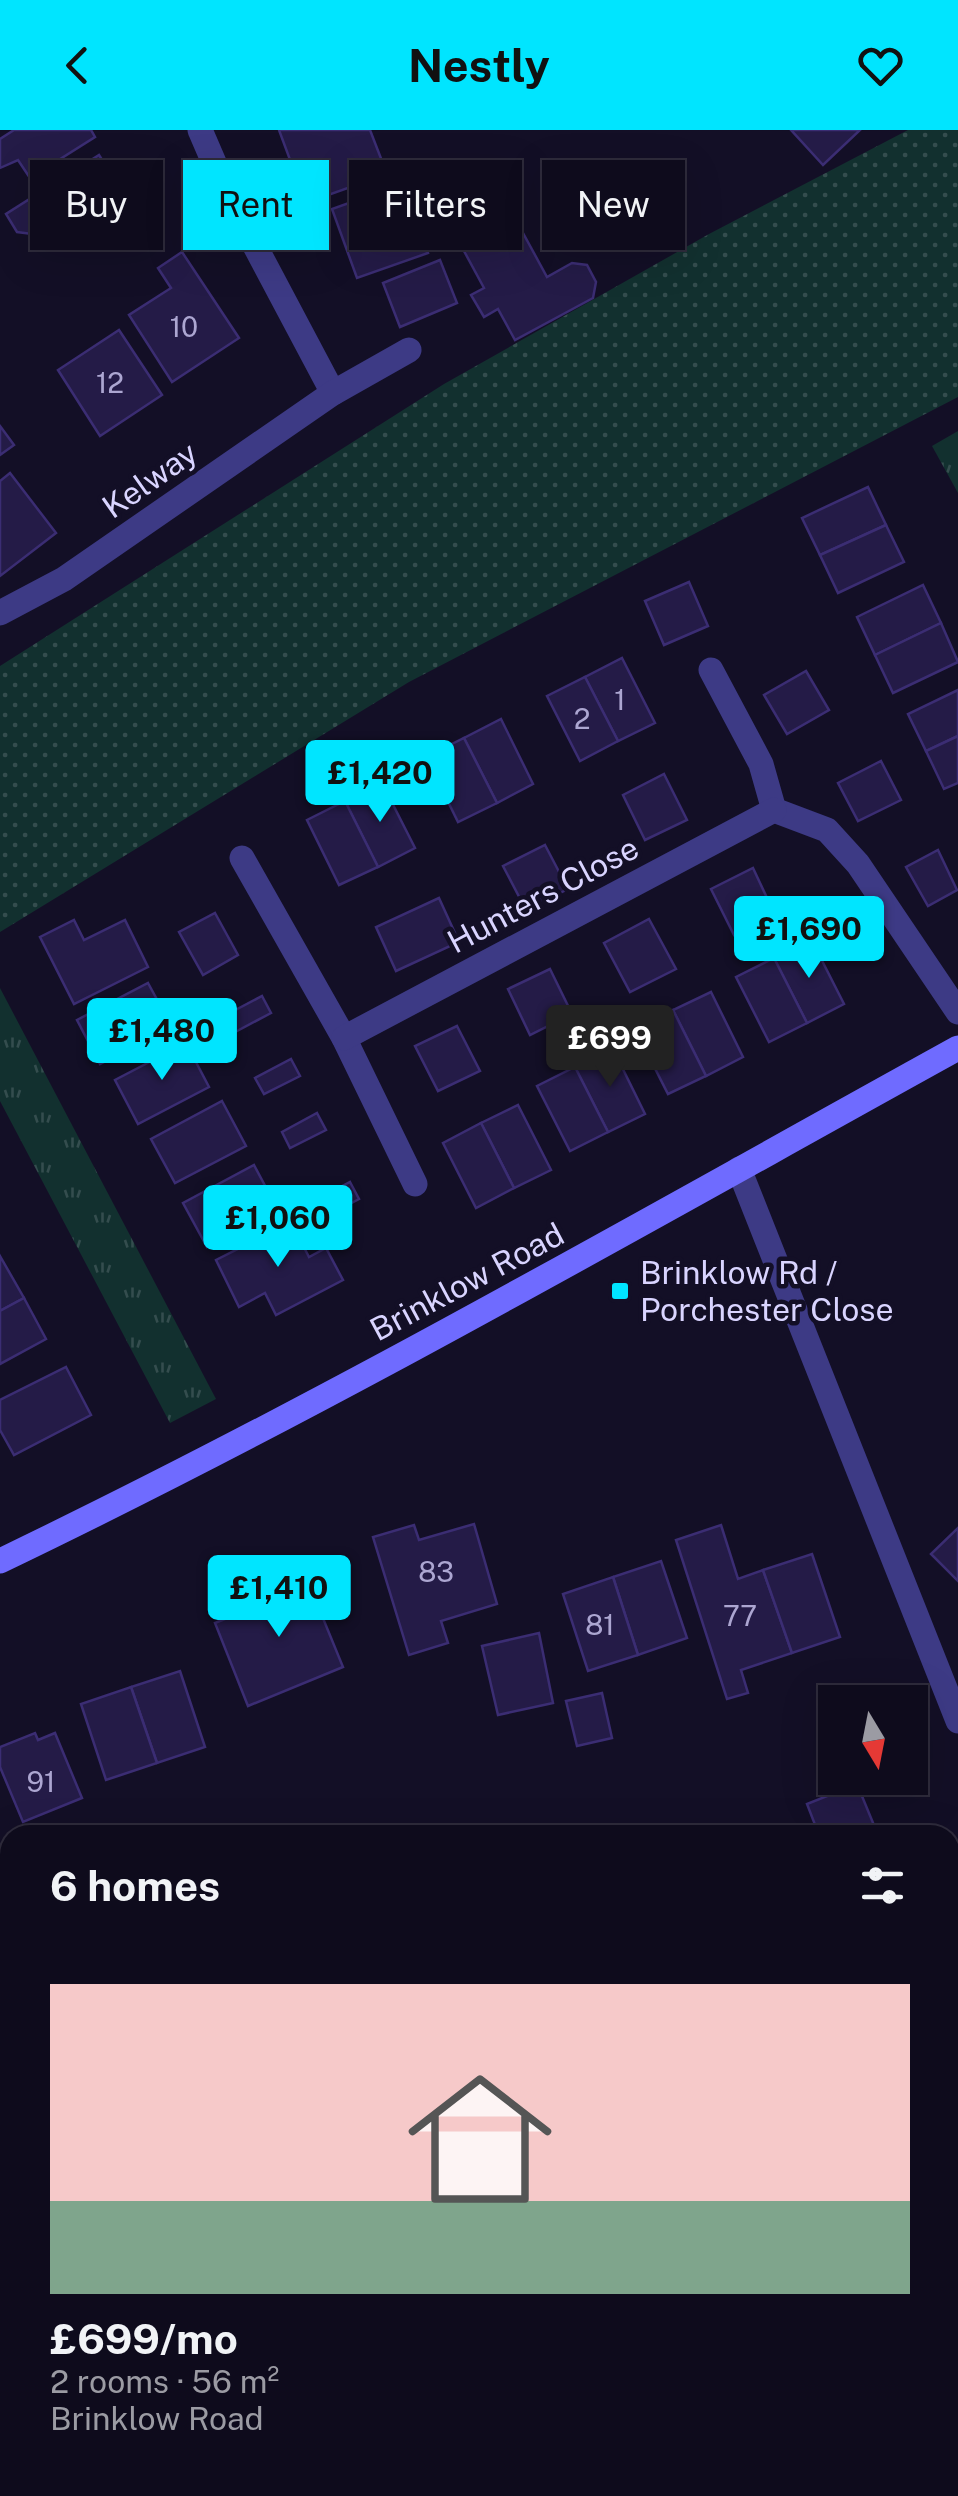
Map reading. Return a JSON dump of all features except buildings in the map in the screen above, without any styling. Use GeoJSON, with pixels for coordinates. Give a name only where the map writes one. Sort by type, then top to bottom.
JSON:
{"type":"FeatureCollection","features":[{"type":"Feature","properties":{"kind":"main road","name":"Brinklow Road"},"geometry":{"type":"LineString","coordinates":[[0,1560],[127,1500],[568,1266],[958,1048]]}},
{"type":"Feature","properties":{"kind":"street"},"geometry":{"type":"LineString","coordinates":[[200,130],[228,195],[333,393]]}},
{"type":"Feature","properties":{"kind":"street","name":"Kelway"},"geometry":{"type":"LineString","coordinates":[[0,613],[64,579],[333,393],[409,350]]}},
{"type":"Feature","properties":{"kind":"street"},"geometry":{"type":"LineString","coordinates":[[711,670],[760,764],[774,810],[827,830],[858,864],[958,1012]]}},
{"type":"Feature","properties":{"kind":"street","name":"Hunters Close"},"geometry":{"type":"LineString","coordinates":[[344,1038],[774,810]]}},
{"type":"Feature","properties":{"kind":"street"},"geometry":{"type":"LineString","coordinates":[[242,858],[344,1038],[415,1184]]}},
{"type":"Feature","properties":{"kind":"street"},"geometry":{"type":"LineString","coordinates":[[739,1169],[958,1720]]}},
{"type":"Feature","properties":{"kind":"green space"},"geometry":{"type":"Polygon","coordinates":[[[908,130],[958,130],[958,397],[409,682],[0,932],[0,666],[444,384],[709,234],[908,130]]]}},
{"type":"Feature","properties":{"kind":"green space"},"geometry":{"type":"Polygon","coordinates":[[[958,431],[958,493],[932,446],[958,431]]]}},
{"type":"Feature","properties":{"kind":"green space"},"geometry":{"type":"Polygon","coordinates":[[[0,988],[216,1399],[170,1423],[0,1101],[0,988]]]}},
{"type":"Feature","properties":{"kind":"place","name":"Brinklow Rd / Porchester Close"},"geometry":{"type":"Point","coordinates":[620,1291]}}]}
